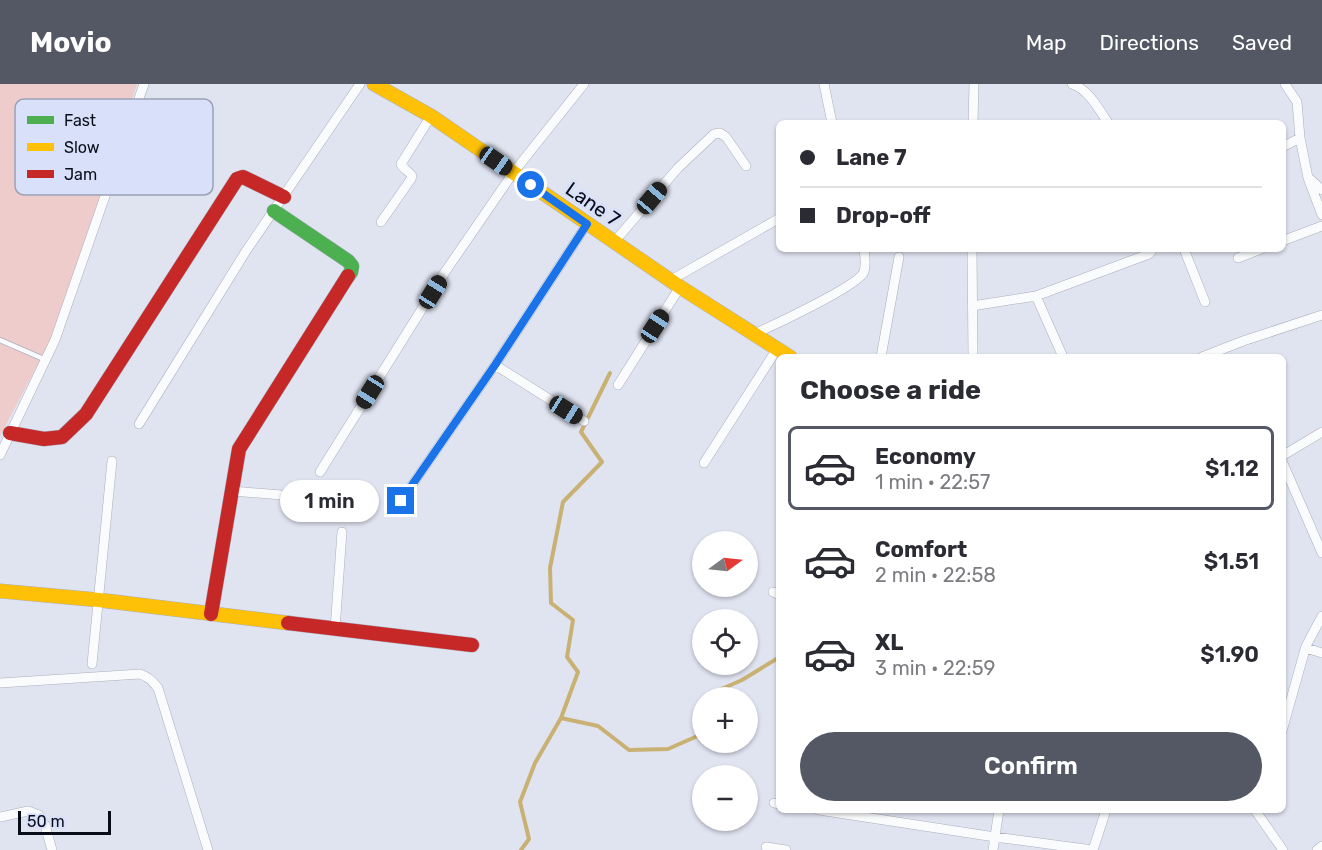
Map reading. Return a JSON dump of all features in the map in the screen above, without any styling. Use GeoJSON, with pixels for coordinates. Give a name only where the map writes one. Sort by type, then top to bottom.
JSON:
{"type":"FeatureCollection","features":[{"type":"Feature","properties":{"kind":"street"},"geometry":{"type":"LineString","coordinates":[[139,99],[144,84]]}},
{"type":"Feature","properties":{"kind":"street"},"geometry":{"type":"LineString","coordinates":[[139,424],[246,251],[360,84]]}},
{"type":"Feature","properties":{"kind":"street","name":"Lane 7"},"geometry":{"type":"LineString","coordinates":[[374,84],[431,116],[675,284],[785,354]]}},
{"type":"Feature","properties":{"kind":"street"},"geometry":{"type":"LineString","coordinates":[[320,472],[445,272],[513,173],[584,84]]}},
{"type":"Feature","properties":{"kind":"street"},"geometry":{"type":"LineString","coordinates":[[824,84],[831,120]]}},
{"type":"Feature","properties":{"kind":"street"},"geometry":{"type":"LineString","coordinates":[[973,120],[974,84]]}},
{"type":"Feature","properties":{"kind":"street"},"geometry":{"type":"LineString","coordinates":[[1072,84],[1079,86],[1106,120]]}},
{"type":"Feature","properties":{"kind":"street"},"geometry":{"type":"LineString","coordinates":[[1285,84],[1297,102],[1300,138],[1308,178],[1322,216]]}},
{"type":"Feature","properties":{"kind":"street"},"geometry":{"type":"LineString","coordinates":[[381,222],[411,179],[410,173],[401,164],[431,116]]}},
{"type":"Feature","properties":{"kind":"street"},"geometry":{"type":"LineString","coordinates":[[614,242],[678,168],[714,134],[720,133],[726,137],[746,166]]}},
{"type":"Feature","properties":{"kind":"street"},"geometry":{"type":"LineString","coordinates":[[1286,145],[1300,138]]}},
{"type":"Feature","properties":{"kind":"street"},"geometry":{"type":"LineString","coordinates":[[10,433],[44,439],[62,437],[86,414],[237,179],[243,177],[284,197]]}},
{"type":"Feature","properties":{"kind":"street"},"geometry":{"type":"LineString","coordinates":[[1308,178],[1322,190]]}},
{"type":"Feature","properties":{"kind":"street"},"geometry":{"type":"LineString","coordinates":[[0,455],[56,340],[106,195]]}},
{"type":"Feature","properties":{"kind":"street"},"geometry":{"type":"LineString","coordinates":[[211,614],[239,449],[351,272],[352,266],[274,211]]}},
{"type":"Feature","properties":{"kind":"street"},"geometry":{"type":"LineString","coordinates":[[618,385],[675,284],[776,220]]}},
{"type":"Feature","properties":{"kind":"street"},"geometry":{"type":"LineString","coordinates":[[401,501],[495,365],[587,224]]}},
{"type":"Feature","properties":{"kind":"street"},"geometry":{"type":"LineString","coordinates":[[1286,240],[1322,226]]}},
{"type":"Feature","properties":{"kind":"street"},"geometry":{"type":"LineString","coordinates":[[754,334],[816,304],[858,280],[863,273],[864,252]]}},
{"type":"Feature","properties":{"kind":"street"},"geometry":{"type":"LineString","coordinates":[[972,252],[973,354]]}},
{"type":"Feature","properties":{"kind":"street"},"geometry":{"type":"LineString","coordinates":[[972,306],[1036,296],[1151,252]]}},
{"type":"Feature","properties":{"kind":"street"},"geometry":{"type":"LineString","coordinates":[[1185,252],[1205,302]]}},
{"type":"Feature","properties":{"kind":"street"},"geometry":{"type":"LineString","coordinates":[[1238,258],[1253,252]]}},
{"type":"Feature","properties":{"kind":"street"},"geometry":{"type":"LineString","coordinates":[[881,354],[899,257]]}},
{"type":"Feature","properties":{"kind":"street"},"geometry":{"type":"LineString","coordinates":[[1036,296],[1062,354]]}},
{"type":"Feature","properties":{"kind":"street"},"geometry":{"type":"LineString","coordinates":[[1210,354],[1322,315]]}},
{"type":"Feature","properties":{"kind":"street"},"geometry":{"type":"LineString","coordinates":[[704,463],[777,349]]}},
{"type":"Feature","properties":{"kind":"street"},"geometry":{"type":"LineString","coordinates":[[495,365],[584,421]]}},
{"type":"Feature","properties":{"kind":"street"},"geometry":{"type":"LineString","coordinates":[[1286,454],[1322,432]]}},
{"type":"Feature","properties":{"kind":"street"},"geometry":{"type":"LineString","coordinates":[[92,664],[112,461]]}},
{"type":"Feature","properties":{"kind":"street"},"geometry":{"type":"LineString","coordinates":[[1286,470],[1322,553]]}},
{"type":"Feature","properties":{"kind":"street"},"geometry":{"type":"LineString","coordinates":[[232,491],[306,497]]}},
{"type":"Feature","properties":{"kind":"street"},"geometry":{"type":"LineString","coordinates":[[335,628],[342,532]]}},
{"type":"Feature","properties":{"kind":"street"},"geometry":{"type":"LineString","coordinates":[[0,591],[99,600],[472,645]]}},
{"type":"Feature","properties":{"kind":"street"},"geometry":{"type":"LineString","coordinates":[[1286,717],[1306,648],[1322,616]]}},
{"type":"Feature","properties":{"kind":"street"},"geometry":{"type":"LineString","coordinates":[[1306,648],[1322,653]]}},
{"type":"Feature","properties":{"kind":"street"},"geometry":{"type":"LineString","coordinates":[[0,683],[140,674],[147,676],[158,688],[208,850]]}},
{"type":"Feature","properties":{"kind":"street"},"geometry":{"type":"LineString","coordinates":[[0,817],[28,811],[39,815],[45,825],[52,850]]}},
{"type":"Feature","properties":{"kind":"street"},"geometry":{"type":"LineString","coordinates":[[839,813],[1093,850],[1105,813]]}},
{"type":"Feature","properties":{"kind":"street"},"geometry":{"type":"LineString","coordinates":[[993,850],[999,813]]}},
{"type":"Feature","properties":{"kind":"street"},"geometry":{"type":"LineString","coordinates":[[1259,813],[1283,850]]}},
{"type":"Feature","properties":{"kind":"street"},"geometry":{"type":"LineString","coordinates":[[1317,850],[1322,846]]}},
{"type":"Feature","properties":{"kind":"street"},"geometry":{"type":"LineString","coordinates":[[766,847],[786,850]]}},
{"type":"Feature","properties":{"kind":"lane"},"geometry":{"type":"LineString","coordinates":[[0,340],[46,360]]}},
{"type":"Feature","properties":{"kind":"shaded area"},"geometry":{"type":"Polygon","coordinates":[[[0,84],[137,84],[132,99],[15,99],[15,195],[100,195],[56,330],[0,436],[0,84]]]}},
{"type":"Feature","properties":{"kind":"waterway"},"geometry":{"type":"LineString","coordinates":[[561,718],[578,672],[567,657],[573,620],[551,603],[550,568],[563,502],[602,462],[581,432],[610,373]]}},
{"type":"Feature","properties":{"kind":"waterway"},"geometry":{"type":"LineString","coordinates":[[726,687],[776,659]]}},
{"type":"Feature","properties":{"kind":"waterway"},"geometry":{"type":"LineString","coordinates":[[521,850],[529,839],[520,802],[535,763],[561,718],[598,726],[629,750],[668,749],[692,738]]}},
{"type":"Feature","properties":{"kind":"traffic: fast"},"geometry":{"type":"LineString","coordinates":[[274,211],[348,261],[352,266],[348,276]]}},
{"type":"Feature","properties":{"kind":"traffic: slow"},"geometry":{"type":"LineString","coordinates":[[374,84],[431,116],[680,287],[785,354]]}},
{"type":"Feature","properties":{"kind":"traffic: slow"},"geometry":{"type":"LineString","coordinates":[[0,591],[99,600],[288,623]]}},
{"type":"Feature","properties":{"kind":"traffic: jam"},"geometry":{"type":"LineString","coordinates":[[10,433],[44,439],[62,437],[86,414],[237,179],[243,177],[284,197]]}},
{"type":"Feature","properties":{"kind":"traffic: jam"},"geometry":{"type":"LineString","coordinates":[[211,614],[239,449],[348,276]]}},
{"type":"Feature","properties":{"kind":"traffic: jam"},"geometry":{"type":"LineString","coordinates":[[288,623],[472,645]]}},
{"type":"Feature","properties":{"kind":"route"},"geometry":{"type":"LineString","coordinates":[[401,501],[495,365],[587,224],[531,185]]}}]}
